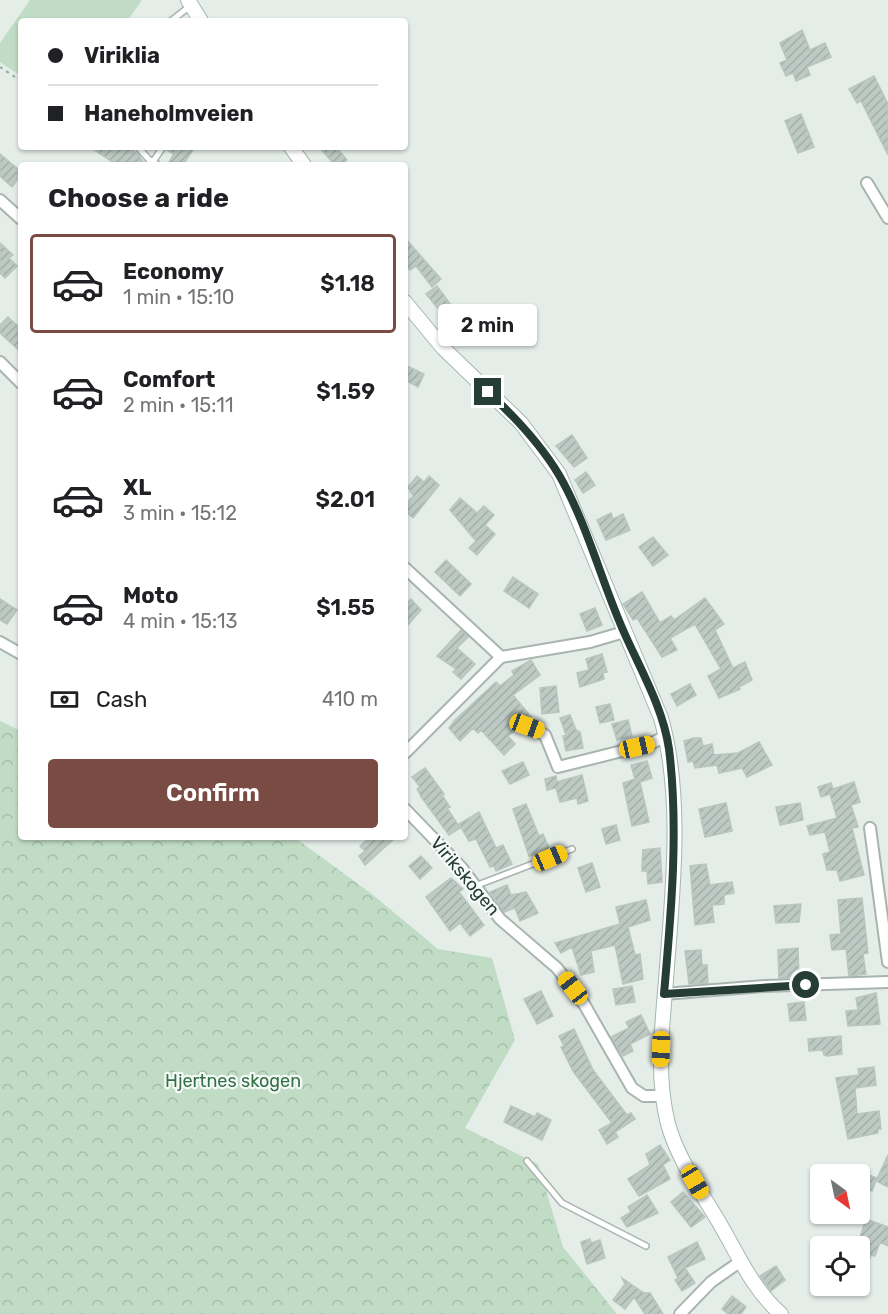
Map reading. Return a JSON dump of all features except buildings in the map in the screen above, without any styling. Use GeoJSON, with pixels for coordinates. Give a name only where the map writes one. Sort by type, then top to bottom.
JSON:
{"type":"FeatureCollection","features":[{"type":"Feature","properties":{"kind":"main road"},"geometry":{"type":"LineString","coordinates":[[190,2],[199,18]]}},
{"type":"Feature","properties":{"kind":"main road"},"geometry":{"type":"LineString","coordinates":[[408,306],[443,348],[521,423],[550,460],[572,502],[624,632],[652,692],[666,736],[672,798],[672,874],[660,1064],[668,1124],[679,1153],[741,1261],[765,1298],[781,1314]]}},
{"type":"Feature","properties":{"kind":"street"},"geometry":{"type":"LineString","coordinates":[[867,183],[888,218]]}},
{"type":"Feature","properties":{"kind":"street"},"geometry":{"type":"LineString","coordinates":[[0,200],[18,216]]}},
{"type":"Feature","properties":{"kind":"street"},"geometry":{"type":"LineString","coordinates":[[0,362],[18,380]]}},
{"type":"Feature","properties":{"kind":"street"},"geometry":{"type":"LineString","coordinates":[[408,571],[501,657]]}},
{"type":"Feature","properties":{"kind":"street"},"geometry":{"type":"LineString","coordinates":[[408,750],[501,657],[590,642],[624,632]]}},
{"type":"Feature","properties":{"kind":"street"},"geometry":{"type":"LineString","coordinates":[[0,642],[18,652]]}},
{"type":"Feature","properties":{"kind":"street"},"geometry":{"type":"LineString","coordinates":[[527,726],[545,735],[558,767],[650,744],[666,736]]}},
{"type":"Feature","properties":{"kind":"street","name":"Virikskogen"},"geometry":{"type":"LineString","coordinates":[[408,812],[476,886],[500,918],[539,951],[573,988],[632,1088],[644,1096],[663,1096]]}},
{"type":"Feature","properties":{"kind":"street"},"geometry":{"type":"LineString","coordinates":[[870,828],[888,962]]}},
{"type":"Feature","properties":{"kind":"street"},"geometry":{"type":"LineString","coordinates":[[664,994],[765,986],[888,982]]}},
{"type":"Feature","properties":{"kind":"street"},"geometry":{"type":"LineString","coordinates":[[680,1314],[711,1282],[741,1261]]}},
{"type":"Feature","properties":{"kind":"lane"},"geometry":{"type":"LineString","coordinates":[[174,18],[190,2]]}},
{"type":"Feature","properties":{"kind":"lane"},"geometry":{"type":"LineString","coordinates":[[141,150],[151,162]]}},
{"type":"Feature","properties":{"kind":"lane"},"geometry":{"type":"LineString","coordinates":[[476,886],[572,849]]}},
{"type":"Feature","properties":{"kind":"lane"},"geometry":{"type":"LineString","coordinates":[[527,1161],[562,1203],[646,1246]]}},
{"type":"Feature","properties":{"kind":"path"},"geometry":{"type":"LineString","coordinates":[[0,66],[18,79]]}},
{"type":"Feature","properties":{"kind":"green space"},"geometry":{"type":"Polygon","coordinates":[[[30,0],[142,0],[129,18],[18,18],[18,74],[0,62],[0,43],[30,0]]]}},
{"type":"Feature","properties":{"kind":"green space","name":"Hjertnes skogen"},"geometry":{"type":"Polygon","coordinates":[[[0,721],[18,730],[18,840],[298,840],[373,895],[438,949],[492,958],[515,1040],[465,1128],[538,1164],[563,1247],[617,1314],[0,1314],[0,721]]]}},
{"type":"Feature","properties":{"kind":"route"},"geometry":{"type":"LineString","coordinates":[[488,392],[521,423],[550,460],[564,483],[606,591],[652,692],[661,718],[669,748],[672,824],[672,896],[664,994],[806,985]]}}]}
